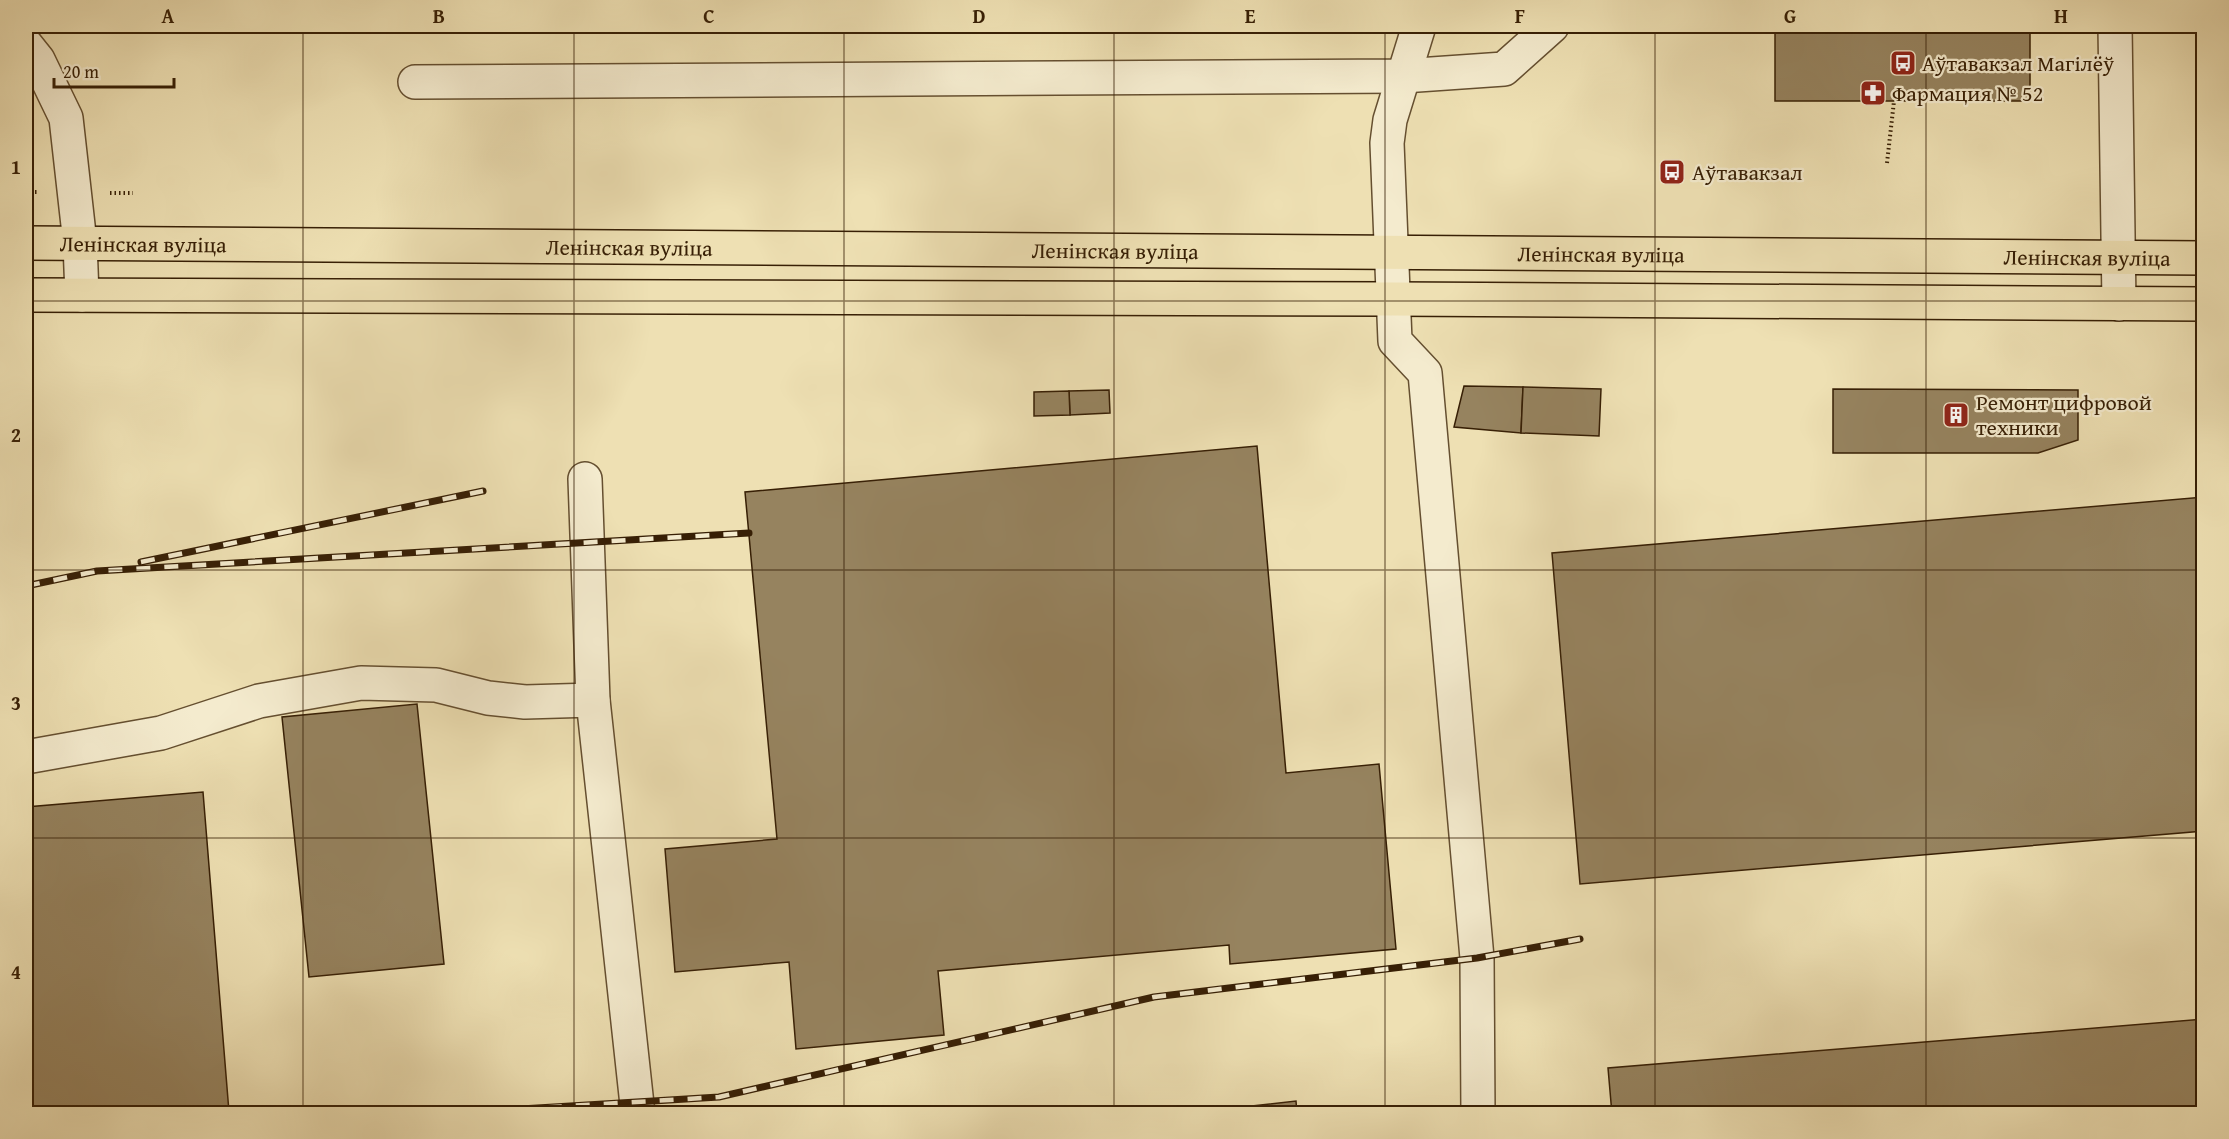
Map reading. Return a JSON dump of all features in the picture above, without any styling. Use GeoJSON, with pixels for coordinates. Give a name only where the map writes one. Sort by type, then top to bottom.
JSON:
{"type":"FeatureCollection","features":[{"type":"Feature","properties":{"kind":"main road","name":"Ленінская вуліца"},"geometry":{"type":"LineString","coordinates":[[26,243],[2204,258]]}},
{"type":"Feature","properties":{"kind":"main road","name":"Ленінская вуліца"},"geometry":{"type":"LineString","coordinates":[[26,295],[2204,304]]}},
{"type":"Feature","properties":{"kind":"street"},"geometry":{"type":"LineString","coordinates":[[1419,26],[1390,120],[1387,143],[1395,341],[1425,374],[1477,958],[1478,1113]]}},
{"type":"Feature","properties":{"kind":"street"},"geometry":{"type":"LineString","coordinates":[[415,82],[1403,76],[1504,69],[1552,26]]}},
{"type":"Feature","properties":{"kind":"street"},"geometry":{"type":"LineString","coordinates":[[2115,26],[2119,304]]}},
{"type":"Feature","properties":{"kind":"street"},"geometry":{"type":"LineString","coordinates":[[26,45],[38,60],[66,118],[80,243],[82,295]]}},
{"type":"Feature","properties":{"kind":"street"},"geometry":{"type":"LineString","coordinates":[[585,479],[593,700],[638,1113]]}},
{"type":"Feature","properties":{"kind":"street"},"geometry":{"type":"LineString","coordinates":[[26,757],[161,733],[259,701],[361,682],[436,685],[488,698],[525,702],[593,700]]}},
{"type":"Feature","properties":{"kind":"path"},"geometry":{"type":"LineString","coordinates":[[1887,163],[1894,101]]}},
{"type":"Feature","properties":{"kind":"building","name":"Аўтавакзал Магілёў"},"geometry":{"type":"Polygon","coordinates":[[[1775,26],[2030,26],[2030,101],[1775,101],[1775,26]]]}},
{"type":"Feature","properties":{"kind":"building"},"geometry":{"type":"Polygon","coordinates":[[[1464,386],[1523,387],[1521,433],[1454,427],[1464,386]]]}},
{"type":"Feature","properties":{"kind":"building"},"geometry":{"type":"Polygon","coordinates":[[[1523,387],[1601,389],[1599,436],[1521,433],[1523,387]]]}},
{"type":"Feature","properties":{"kind":"building","name":"Ремонт цифровой техники"},"geometry":{"type":"Polygon","coordinates":[[[1833,389],[2078,390],[2078,440],[2038,453],[1833,453],[1833,389]]]}},
{"type":"Feature","properties":{"kind":"building"},"geometry":{"type":"Polygon","coordinates":[[[1109,390],[1110,413],[1070,415],[1069,391],[1109,390]]]}},
{"type":"Feature","properties":{"kind":"building"},"geometry":{"type":"Polygon","coordinates":[[[1069,391],[1070,415],[1034,416],[1034,392],[1069,391]]]}},
{"type":"Feature","properties":{"kind":"building"},"geometry":{"type":"Polygon","coordinates":[[[1257,446],[1286,773],[1379,764],[1396,949],[1230,964],[1229,945],[938,971],[944,1035],[796,1049],[789,962],[675,972],[665,849],[777,839],[745,492],[1257,446]]]}},
{"type":"Feature","properties":{"kind":"building"},"geometry":{"type":"Polygon","coordinates":[[[2204,497],[2204,831],[1580,884],[1552,553],[2204,497]]]}},
{"type":"Feature","properties":{"kind":"building"},"geometry":{"type":"Polygon","coordinates":[[[417,704],[444,964],[309,977],[282,717],[417,704]]]}},
{"type":"Feature","properties":{"kind":"building"},"geometry":{"type":"Polygon","coordinates":[[[203,792],[229,1112],[26,1114],[26,807],[203,792]]]}},
{"type":"Feature","properties":{"kind":"building"},"geometry":{"type":"Polygon","coordinates":[[[2204,1019],[2204,1114],[1612,1114],[1608,1068],[2204,1019]]]}},
{"type":"Feature","properties":{"kind":"building"},"geometry":{"type":"Polygon","coordinates":[[[1296,1101],[1297,1114],[1179,1114],[1296,1101]]]}},
{"type":"Feature","properties":{"kind":"railway"},"geometry":{"type":"LineString","coordinates":[[141,562],[483,491]]}},
{"type":"Feature","properties":{"kind":"railway"},"geometry":{"type":"LineString","coordinates":[[26,586],[97,571],[749,533]]}},
{"type":"Feature","properties":{"kind":"railway"},"geometry":{"type":"LineString","coordinates":[[436,1114],[719,1097],[1154,997],[1477,958],[1580,939]]}},
{"type":"Feature","properties":{"kind":"place","name":"Аўтавакзал Магілёў"},"geometry":{"type":"Point","coordinates":[1903,63]}},
{"type":"Feature","properties":{"kind":"place","name":"Фармация № 52"},"geometry":{"type":"Point","coordinates":[1873,93]}},
{"type":"Feature","properties":{"kind":"place","name":"Аўтавакзал"},"geometry":{"type":"Point","coordinates":[1672,172]}},
{"type":"Feature","properties":{"kind":"place","name":"Ремонт цифровой техники"},"geometry":{"type":"Point","coordinates":[1956,415]}}]}
